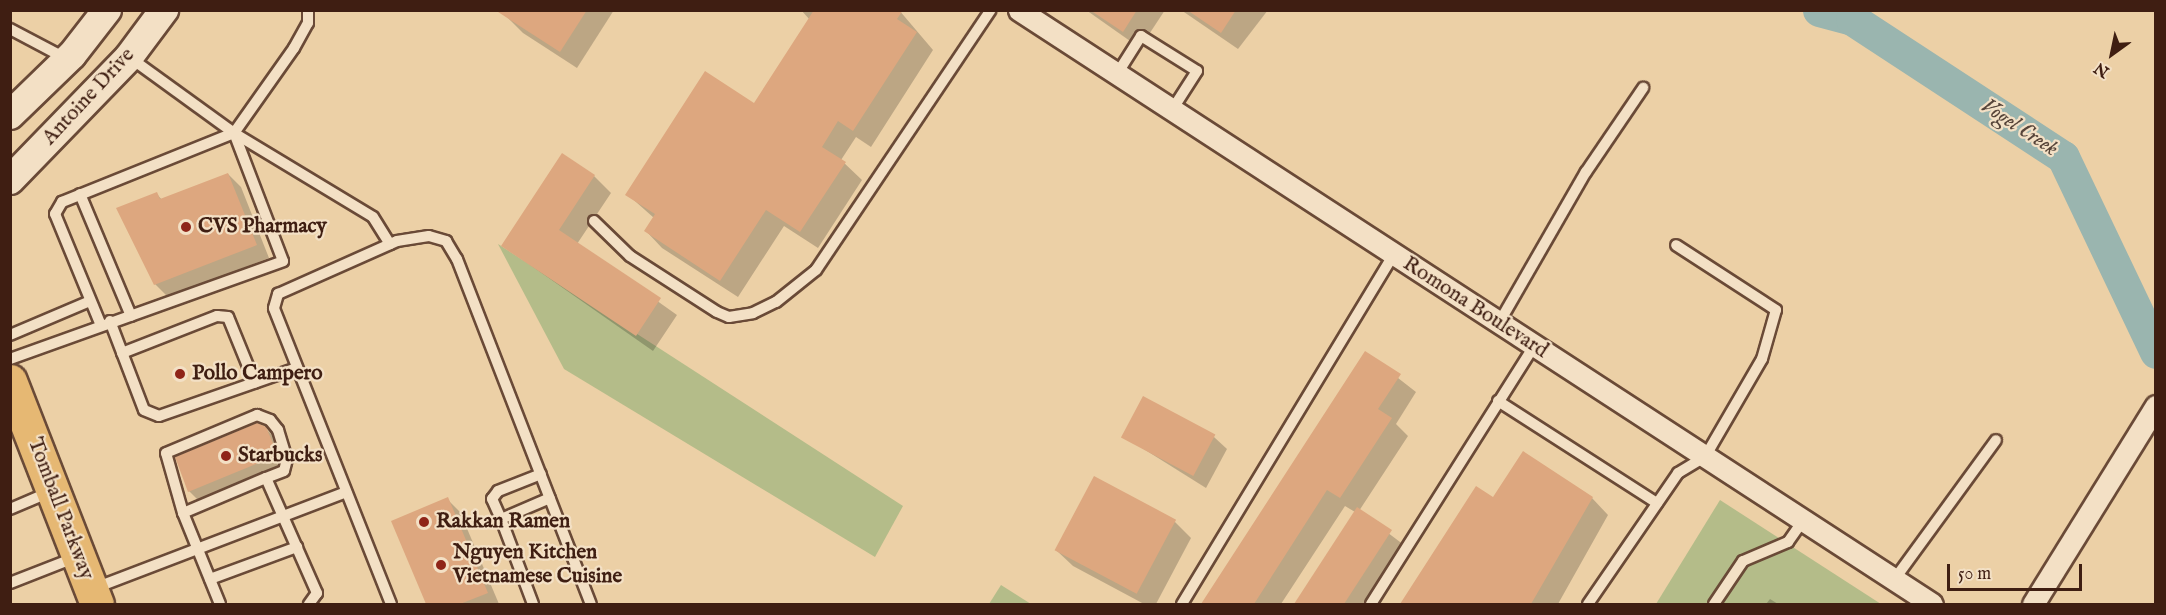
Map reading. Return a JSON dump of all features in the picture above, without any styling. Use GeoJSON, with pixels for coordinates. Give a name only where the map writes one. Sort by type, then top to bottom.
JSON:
{"type":"FeatureCollection","features":[{"type":"Feature","properties":{"kind":"main road","name":"Antoine Drive"},"geometry":{"type":"LineString","coordinates":[[10,116],[68,60],[107,10]]}},
{"type":"Feature","properties":{"kind":"main road","name":"Antoine Drive"},"geometry":{"type":"LineString","coordinates":[[10,180],[129,57],[164,10]]}},
{"type":"Feature","properties":{"kind":"main road","name":"Tomball Parkway"},"geometry":{"type":"LineString","coordinates":[[11,382],[94,597]]}},
{"type":"Feature","properties":{"kind":"street","name":"Romona Boulevard"},"geometry":{"type":"LineString","coordinates":[[1019,10],[1802,522],[1932,604]]}},
{"type":"Feature","properties":{"kind":"street"},"geometry":{"type":"LineString","coordinates":[[2033,604],[2156,406]]}},
{"type":"Feature","properties":{"kind":"lane"},"geometry":{"type":"LineString","coordinates":[[297,368],[159,416],[144,410],[122,353],[90,301],[55,214],[62,202],[234,134],[294,48],[308,23],[308,10]]}},
{"type":"Feature","properties":{"kind":"lane"},"geometry":{"type":"LineString","coordinates":[[594,221],[630,256],[717,312],[729,317],[753,313],[776,302],[816,270],[992,10]]}},
{"type":"Feature","properties":{"kind":"lane"},"geometry":{"type":"LineString","coordinates":[[10,28],[68,60]]}},
{"type":"Feature","properties":{"kind":"lane"},"geometry":{"type":"LineString","coordinates":[[1117,74],[1141,36],[1197,72],[1172,110]]}},
{"type":"Feature","properties":{"kind":"lane"},"geometry":{"type":"LineString","coordinates":[[129,57],[234,134],[373,217],[390,244]]}},
{"type":"Feature","properties":{"kind":"lane"},"geometry":{"type":"LineString","coordinates":[[1499,323],[1586,171],[1643,88]]}},
{"type":"Feature","properties":{"kind":"lane"},"geometry":{"type":"LineString","coordinates":[[10,359],[105,322],[130,316],[283,261],[234,134]]}},
{"type":"Feature","properties":{"kind":"lane"},"geometry":{"type":"LineString","coordinates":[[80,194],[130,316]]}},
{"type":"Feature","properties":{"kind":"lane"},"geometry":{"type":"LineString","coordinates":[[391,604],[274,308],[278,294],[390,244],[429,236],[446,241],[591,604]]}},
{"type":"Feature","properties":{"kind":"lane"},"geometry":{"type":"LineString","coordinates":[[1588,604],[1678,473],[1705,457],[1762,358],[1776,310],[1676,245]]}},
{"type":"Feature","properties":{"kind":"lane"},"geometry":{"type":"LineString","coordinates":[[1182,604],[1394,254]]}},
{"type":"Feature","properties":{"kind":"lane"},"geometry":{"type":"LineString","coordinates":[[10,335],[90,301]]}},
{"type":"Feature","properties":{"kind":"lane"},"geometry":{"type":"LineString","coordinates":[[122,353],[217,316],[228,317],[255,383]]}},
{"type":"Feature","properties":{"kind":"lane"},"geometry":{"type":"LineString","coordinates":[[1371,604],[1534,345]]}},
{"type":"Feature","properties":{"kind":"lane"},"geometry":{"type":"LineString","coordinates":[[1498,401],[1657,503]]}},
{"type":"Feature","properties":{"kind":"lane"},"geometry":{"type":"LineString","coordinates":[[183,513],[284,471],[283,442],[270,420],[243,419],[166,453],[183,513],[220,604]]}},
{"type":"Feature","properties":{"kind":"lane"},"geometry":{"type":"LineString","coordinates":[[1894,580],[1996,440]]}},
{"type":"Feature","properties":{"kind":"lane"},"geometry":{"type":"LineString","coordinates":[[533,604],[492,499],[498,491],[541,474]]}},
{"type":"Feature","properties":{"kind":"lane"},"geometry":{"type":"LineString","coordinates":[[266,478],[317,593],[309,604]]}},
{"type":"Feature","properties":{"kind":"lane"},"geometry":{"type":"LineString","coordinates":[[10,509],[53,491]]}},
{"type":"Feature","properties":{"kind":"lane"},"geometry":{"type":"LineString","coordinates":[[94,597],[199,549],[346,492]]}},
{"type":"Feature","properties":{"kind":"lane"},"geometry":{"type":"LineString","coordinates":[[501,519],[550,498]]}},
{"type":"Feature","properties":{"kind":"lane"},"geometry":{"type":"LineString","coordinates":[[1714,604],[1743,561],[1788,542],[1802,522]]}},
{"type":"Feature","properties":{"kind":"lane"},"geometry":{"type":"LineString","coordinates":[[210,579],[297,547]]}},
{"type":"Feature","properties":{"kind":"lane"},"geometry":{"type":"LineString","coordinates":[[10,583],[79,556]]}},
{"type":"Feature","properties":{"kind":"green space"},"geometry":{"type":"Polygon","coordinates":[[[498,244],[903,506],[875,557],[564,369],[498,244]]]}},
{"type":"Feature","properties":{"kind":"green space"},"geometry":{"type":"Polygon","coordinates":[[[1720,500],[1881,604],[1656,604],[1720,500]]]}},
{"type":"Feature","properties":{"kind":"green space"},"geometry":{"type":"Polygon","coordinates":[[[1001,585],[1031,604],[989,604],[1001,585]]]}},
{"type":"Feature","properties":{"kind":"building"},"geometry":{"type":"Polygon","coordinates":[[[495,10],[587,10],[560,52],[495,10]]]}},
{"type":"Feature","properties":{"kind":"building"},"geometry":{"type":"Polygon","coordinates":[[[814,10],[903,10],[897,19],[917,32],[853,131],[838,121],[822,147],[846,162],[800,232],[766,210],[720,281],[644,231],[655,214],[625,195],[705,71],[754,103],[814,10]]]}},
{"type":"Feature","properties":{"kind":"building"},"geometry":{"type":"Polygon","coordinates":[[[1090,10],[1137,10],[1123,32],[1090,10]]]}},
{"type":"Feature","properties":{"kind":"building"},"geometry":{"type":"Polygon","coordinates":[[[1187,10],[1236,10],[1221,33],[1187,10]]]}},
{"type":"Feature","properties":{"kind":"building"},"geometry":{"type":"Polygon","coordinates":[[[562,153],[595,175],[559,230],[661,298],[636,336],[501,246],[562,153]]]}},
{"type":"Feature","properties":{"kind":"building","name":"CVS Pharmacy"},"geometry":{"type":"Polygon","coordinates":[[[228,173],[257,245],[154,285],[116,208],[157,192],[160,199],[228,173]]]}},
{"type":"Feature","properties":{"kind":"building"},"geometry":{"type":"Polygon","coordinates":[[[1365,351],[1401,374],[1378,409],[1392,418],[1340,498],[1327,490],[1254,604],[1201,604],[1365,351]]]}},
{"type":"Feature","properties":{"kind":"building"},"geometry":{"type":"Polygon","coordinates":[[[1143,396],[1215,434],[1193,476],[1121,437],[1143,396]]]}},
{"type":"Feature","properties":{"kind":"building","name":"Starbucks"},"geometry":{"type":"Polygon","coordinates":[[[257,423],[266,427],[278,455],[188,492],[175,457],[257,423]]]}},
{"type":"Feature","properties":{"kind":"building"},"geometry":{"type":"Polygon","coordinates":[[[1523,451],[1593,497],[1531,604],[1400,604],[1476,486],[1493,497],[1523,451]]]}},
{"type":"Feature","properties":{"kind":"building"},"geometry":{"type":"Polygon","coordinates":[[[1094,476],[1176,520],[1137,594],[1055,550],[1094,476]]]}},
{"type":"Feature","properties":{"kind":"building"},"geometry":{"type":"Polygon","coordinates":[[[448,497],[488,593],[460,604],[426,604],[391,521],[448,497]]]}},
{"type":"Feature","properties":{"kind":"building"},"geometry":{"type":"Polygon","coordinates":[[[1357,507],[1392,530],[1344,604],[1294,604],[1357,507]]]}},
{"type":"Feature","properties":{"kind":"waterway","name":"Vogel Creek"},"geometry":{"type":"LineString","coordinates":[[1819,10],[1852,19],[2063,157],[2156,352]]}},
{"type":"Feature","properties":{"kind":"place","name":"CVS Pharmacy"},"geometry":{"type":"Point","coordinates":[186,227]}},
{"type":"Feature","properties":{"kind":"place","name":"Pollo Campero"},"geometry":{"type":"Point","coordinates":[180,374]}},
{"type":"Feature","properties":{"kind":"place","name":"Starbucks"},"geometry":{"type":"Point","coordinates":[226,456]}},
{"type":"Feature","properties":{"kind":"place","name":"Rakkan Ramen"},"geometry":{"type":"Point","coordinates":[424,522]}},
{"type":"Feature","properties":{"kind":"place","name":"Nguyen Kitchen Vietnamese Cuisine"},"geometry":{"type":"Point","coordinates":[441,565]}}]}
